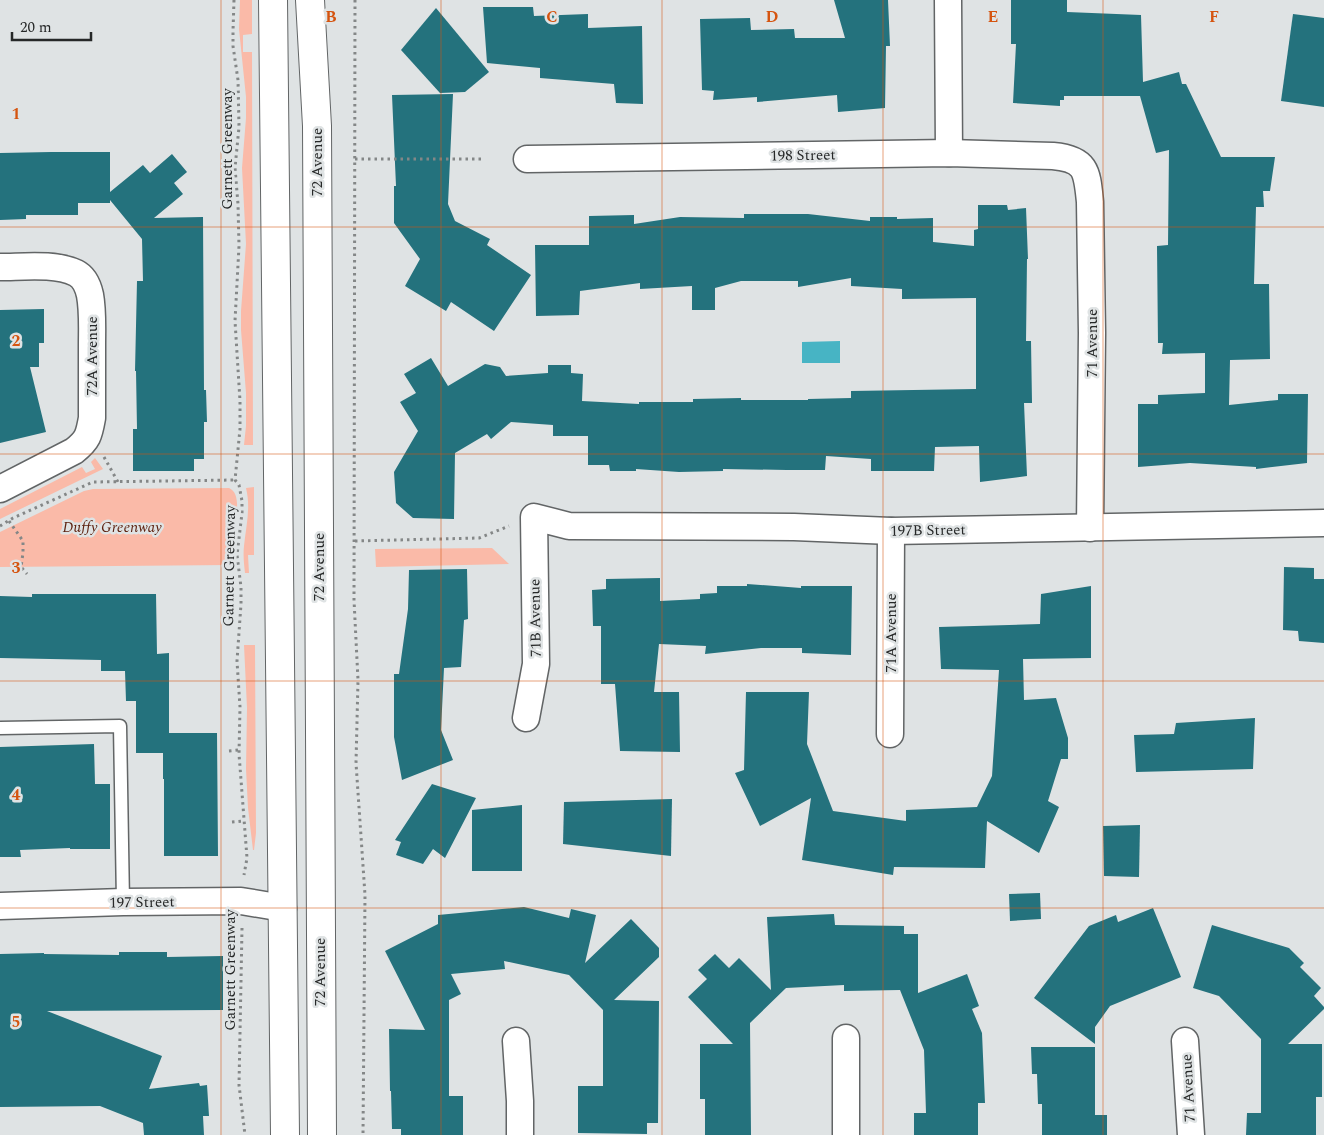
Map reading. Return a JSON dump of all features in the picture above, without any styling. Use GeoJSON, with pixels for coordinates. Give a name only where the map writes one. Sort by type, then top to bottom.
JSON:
{"type":"FeatureCollection","features":[{"type":"Feature","properties":{"kind":"main road"},"geometry":{"type":"LineString","coordinates":[[273,0],[285,1135]]}},
{"type":"Feature","properties":{"kind":"main road","name":"72 Avenue"},"geometry":{"type":"LineString","coordinates":[[310,0],[317,136],[322,1128]]}},
{"type":"Feature","properties":{"kind":"main road"},"geometry":{"type":"LineString","coordinates":[[283,908],[304,926],[307,1072],[322,1128]]}},
{"type":"Feature","properties":{"kind":"main road"},"geometry":{"type":"LineString","coordinates":[[285,1086],[295,1135]]}},
{"type":"Feature","properties":{"kind":"street"},"geometry":{"type":"LineString","coordinates":[[948,0],[949,153]]}},
{"type":"Feature","properties":{"kind":"street","name":"198 Street"},"geometry":{"type":"LineString","coordinates":[[527,159],[949,153],[1053,156],[1067,157],[1078,162]]}},
{"type":"Feature","properties":{"kind":"street","name":"71 Avenue"},"geometry":{"type":"LineString","coordinates":[[1078,162],[1084,168],[1088,181],[1090,202],[1092,333],[1090,528]]}},
{"type":"Feature","properties":{"kind":"street","name":"72A Avenue"},"geometry":{"type":"LineString","coordinates":[[0,268],[53,267],[67,269],[83,277],[87,285],[92,307],[92,418],[90,432],[94,449]]}},
{"type":"Feature","properties":{"kind":"street"},"geometry":{"type":"LineString","coordinates":[[0,489],[74,451],[94,449]]}},
{"type":"Feature","properties":{"kind":"street","name":"197B Street"},"geometry":{"type":"LineString","coordinates":[[534,517],[569,526],[794,527],[891,531],[1324,523]]}},
{"type":"Feature","properties":{"kind":"street","name":"71B Avenue"},"geometry":{"type":"LineString","coordinates":[[526,718],[536,664],[534,517]]}},
{"type":"Feature","properties":{"kind":"street","name":"71A Avenue"},"geometry":{"type":"LineString","coordinates":[[890,734],[891,531]]}},
{"type":"Feature","properties":{"kind":"street","name":"197 Street"},"geometry":{"type":"LineString","coordinates":[[0,906],[241,901],[283,908]]}},
{"type":"Feature","properties":{"kind":"street"},"geometry":{"type":"LineString","coordinates":[[846,1038],[846,1135]]}},
{"type":"Feature","properties":{"kind":"street"},"geometry":{"type":"LineString","coordinates":[[516,1041],[520,1135]]}},
{"type":"Feature","properties":{"kind":"street","name":"71 Avenue"},"geometry":{"type":"LineString","coordinates":[[1186,1041],[1191,1135]]}},
{"type":"Feature","properties":{"kind":"lane"},"geometry":{"type":"LineString","coordinates":[[0,728],[120,726],[123,902]]}},
{"type":"Feature","properties":{"kind":"path","name":"Garnett Greenway"},"geometry":{"type":"LineString","coordinates":[[234,0],[233,46],[238,80],[239,120],[235,168],[239,246],[235,321],[240,401],[240,429],[235,480],[239,486],[242,501],[237,555],[241,587],[238,661],[239,750],[247,858],[241,901],[239,1085],[245,1135]]}},
{"type":"Feature","properties":{"kind":"path"},"geometry":{"type":"LineString","coordinates":[[355,0],[354,600],[358,680],[356,763],[365,895],[363,1135]]}},
{"type":"Feature","properties":{"kind":"path"},"geometry":{"type":"LineString","coordinates":[[355,159],[482,159]]}},
{"type":"Feature","properties":{"kind":"path"},"geometry":{"type":"LineString","coordinates":[[94,449],[119,483]]}},
{"type":"Feature","properties":{"kind":"path"},"geometry":{"type":"LineString","coordinates":[[0,526],[93,482],[235,480]]}},
{"type":"Feature","properties":{"kind":"path"},"geometry":{"type":"LineString","coordinates":[[9,521],[23,542],[21,567],[27,574]]}},
{"type":"Feature","properties":{"kind":"path"},"geometry":{"type":"LineString","coordinates":[[355,541],[479,538],[488,534]]}},
{"type":"Feature","properties":{"kind":"path"},"geometry":{"type":"LineString","coordinates":[[230,751],[239,750]]}},
{"type":"Feature","properties":{"kind":"path"},"geometry":{"type":"LineString","coordinates":[[232,822],[244,822]]}},
{"type":"Feature","properties":{"kind":"green space"},"geometry":{"type":"Polygon","coordinates":[[[240,0],[252,0],[252,34],[243,35],[243,52],[252,52],[253,445],[244,445],[246,393],[241,311],[246,244],[242,168],[246,97],[239,29],[240,0]]]}},
{"type":"Feature","properties":{"kind":"green space"},"geometry":{"type":"Polygon","coordinates":[[[95,458],[103,469],[0,519],[0,509],[82,467],[86,473],[95,469],[91,462],[95,458]]]}},
{"type":"Feature","properties":{"kind":"green space"},"geometry":{"type":"Polygon","coordinates":[[[254,487],[254,555],[248,555],[249,573],[245,573],[244,549],[248,510],[246,488],[254,487]]]}},
{"type":"Feature","properties":{"kind":"green space","name":"Duffy Greenway"},"geometry":{"type":"Polygon","coordinates":[[[229,488],[234,491],[237,504],[231,565],[0,567],[0,532],[84,491],[93,489],[229,488]]]}},
{"type":"Feature","properties":{"kind":"green space"},"geometry":{"type":"Polygon","coordinates":[[[492,548],[509,564],[376,567],[375,549],[492,548]]]}},
{"type":"Feature","properties":{"kind":"green space"},"geometry":{"type":"Polygon","coordinates":[[[244,645],[255,645],[256,833],[254,850],[248,808],[246,769],[247,708],[244,645]]]}},
{"type":"Feature","properties":{"kind":"water"},"geometry":{"type":"Polygon","coordinates":[[[840,341],[840,363],[802,363],[802,342],[840,341]]]}},
{"type":"Feature","properties":{"kind":"building"},"geometry":{"type":"Polygon","coordinates":[[[834,0],[888,0],[890,46],[886,46],[885,108],[838,112],[837,95],[757,102],[757,97],[713,100],[714,91],[702,90],[700,19],[750,18],[751,30],[794,29],[795,38],[845,38],[834,0]]]}},
{"type":"Feature","properties":{"kind":"building"},"geometry":{"type":"Polygon","coordinates":[[[1011,0],[1067,0],[1067,12],[1141,15],[1143,82],[1179,72],[1182,84],[1186,84],[1221,157],[1275,157],[1270,191],[1263,191],[1264,207],[1256,207],[1254,284],[1269,284],[1270,359],[1230,360],[1229,405],[1278,400],[1278,394],[1308,394],[1307,463],[1256,469],[1256,467],[1190,463],[1138,467],[1138,404],[1158,404],[1158,395],[1205,393],[1205,353],[1162,354],[1163,343],[1158,343],[1157,246],[1168,245],[1169,150],[1156,153],[1140,96],[1064,96],[1064,100],[1060,100],[1060,106],[1013,103],[1016,44],[1011,44],[1011,0]]]}},
{"type":"Feature","properties":{"kind":"building"},"geometry":{"type":"Polygon","coordinates":[[[483,7],[533,7],[534,16],[588,14],[588,28],[642,26],[643,104],[616,103],[614,84],[540,78],[540,68],[487,63],[483,7]]]}},
{"type":"Feature","properties":{"kind":"building"},"geometry":{"type":"Polygon","coordinates":[[[436,8],[489,72],[465,92],[440,93],[401,50],[436,8]]]}},
{"type":"Feature","properties":{"kind":"building"},"geometry":{"type":"Polygon","coordinates":[[[1293,14],[1324,18],[1324,107],[1281,101],[1293,14]]]}},
{"type":"Feature","properties":{"kind":"building"},"geometry":{"type":"Polygon","coordinates":[[[453,94],[448,204],[455,221],[490,239],[487,245],[531,275],[494,331],[451,302],[446,311],[405,286],[420,259],[394,223],[394,186],[396,186],[392,95],[453,94]]]}},
{"type":"Feature","properties":{"kind":"building"},"geometry":{"type":"Polygon","coordinates":[[[110,152],[110,192],[143,165],[150,173],[172,154],[187,172],[174,183],[183,194],[154,218],[203,217],[204,390],[206,390],[207,422],[204,422],[204,459],[194,459],[194,471],[133,471],[133,429],[137,429],[135,371],[137,281],[143,281],[142,239],[110,200],[110,203],[78,203],[78,215],[26,215],[26,219],[0,220],[0,153],[110,152]]]}},
{"type":"Feature","properties":{"kind":"building"},"geometry":{"type":"Polygon","coordinates":[[[978,205],[1007,205],[1008,210],[1026,208],[1028,259],[1026,341],[1031,341],[1032,403],[1024,403],[1027,476],[980,482],[979,446],[935,447],[934,471],[871,471],[871,459],[826,456],[825,470],[723,469],[723,471],[679,472],[636,469],[636,471],[610,471],[609,465],[588,465],[588,436],[553,436],[553,425],[511,422],[491,439],[487,434],[455,453],[454,519],[413,518],[396,503],[394,472],[418,431],[400,402],[416,393],[404,374],[431,358],[448,386],[485,364],[500,367],[506,376],[548,373],[548,365],[571,365],[571,373],[583,374],[582,401],[639,404],[639,402],[693,402],[693,399],[808,400],[851,398],[851,391],[976,389],[976,298],[902,299],[902,289],[851,286],[851,278],[798,287],[798,281],[741,281],[715,288],[715,310],[692,310],[692,286],[640,289],[640,283],[580,291],[579,315],[536,316],[535,245],[589,245],[589,216],[634,215],[634,224],[680,217],[744,218],[744,214],[808,214],[870,221],[870,217],[897,217],[897,219],[933,218],[933,242],[974,246],[974,230],[978,229],[978,205]]]}},
{"type":"Feature","properties":{"kind":"building"},"geometry":{"type":"Polygon","coordinates":[[[44,309],[44,343],[39,343],[39,367],[30,367],[46,432],[0,443],[0,310],[44,309]]]}},
{"type":"Feature","properties":{"kind":"building"},"geometry":{"type":"Polygon","coordinates":[[[1284,567],[1314,568],[1314,579],[1324,579],[1324,643],[1299,641],[1298,631],[1283,630],[1284,567]]]}},
{"type":"Feature","properties":{"kind":"building"},"geometry":{"type":"Polygon","coordinates":[[[467,569],[468,619],[464,620],[461,667],[444,668],[441,730],[453,760],[402,780],[394,737],[394,674],[399,674],[408,609],[409,570],[467,569]]]}},
{"type":"Feature","properties":{"kind":"building"},"geometry":{"type":"Polygon","coordinates":[[[660,578],[660,601],[700,599],[700,594],[717,593],[717,586],[747,586],[747,584],[801,588],[801,586],[852,586],[851,655],[802,653],[802,648],[761,648],[705,654],[706,646],[659,644],[654,692],[679,692],[680,752],[620,751],[615,684],[601,684],[601,626],[593,626],[592,590],[606,589],[606,579],[660,578]]]}},
{"type":"Feature","properties":{"kind":"building"},"geometry":{"type":"Polygon","coordinates":[[[1091,586],[1091,658],[1023,659],[1024,700],[1056,698],[1068,738],[1068,759],[1061,759],[1048,801],[1059,807],[1039,853],[987,821],[985,868],[894,867],[893,875],[802,860],[811,798],[760,826],[735,773],[744,770],[746,692],[809,692],[807,744],[833,811],[906,821],[906,810],[977,807],[992,776],[999,670],[941,669],[939,627],[1040,624],[1041,594],[1091,586]]]}},
{"type":"Feature","properties":{"kind":"building"},"geometry":{"type":"Polygon","coordinates":[[[32,594],[156,594],[157,654],[169,653],[169,733],[217,733],[218,856],[164,856],[163,753],[136,753],[136,701],[126,701],[125,671],[101,671],[101,660],[0,658],[0,596],[32,597],[32,594]]]}},
{"type":"Feature","properties":{"kind":"building"},"geometry":{"type":"Polygon","coordinates":[[[1255,718],[1253,769],[1136,772],[1134,735],[1174,734],[1176,723],[1255,718]]]}},
{"type":"Feature","properties":{"kind":"building"},"geometry":{"type":"Polygon","coordinates":[[[94,744],[95,784],[110,784],[110,849],[20,850],[21,857],[0,857],[0,747],[94,744]]]}},
{"type":"Feature","properties":{"kind":"building"},"geometry":{"type":"Polygon","coordinates":[[[432,784],[476,798],[445,858],[433,849],[423,864],[396,855],[401,842],[395,840],[432,784]]]}},
{"type":"Feature","properties":{"kind":"building"},"geometry":{"type":"Polygon","coordinates":[[[672,799],[671,856],[563,844],[564,802],[672,799]]]}},
{"type":"Feature","properties":{"kind":"building"},"geometry":{"type":"Polygon","coordinates":[[[522,805],[522,871],[472,871],[472,810],[522,805]]]}},
{"type":"Feature","properties":{"kind":"building"},"geometry":{"type":"Polygon","coordinates":[[[1140,825],[1139,877],[1104,876],[1103,826],[1140,825]]]}},
{"type":"Feature","properties":{"kind":"building"},"geometry":{"type":"Polygon","coordinates":[[[1040,893],[1041,919],[1010,921],[1009,894],[1040,893]]]}},
{"type":"Feature","properties":{"kind":"building"},"geometry":{"type":"Polygon","coordinates":[[[524,907],[569,918],[571,909],[596,915],[585,963],[631,919],[659,948],[659,957],[614,1000],[659,1001],[658,1123],[647,1123],[647,1134],[578,1133],[578,1086],[603,1086],[603,1010],[569,975],[504,961],[505,969],[451,974],[461,994],[449,1000],[449,1096],[463,1096],[463,1135],[401,1135],[401,1129],[392,1129],[389,1029],[425,1030],[385,951],[438,924],[438,915],[524,907]]]}},
{"type":"Feature","properties":{"kind":"building"},"geometry":{"type":"Polygon","coordinates":[[[1153,908],[1181,977],[1110,1006],[1095,1027],[1095,1044],[1034,998],[1089,926],[1116,915],[1118,922],[1153,908]]]}},
{"type":"Feature","properties":{"kind":"building"},"geometry":{"type":"Polygon","coordinates":[[[834,914],[835,925],[904,926],[904,934],[918,934],[918,993],[967,974],[979,1006],[972,1009],[982,1033],[985,1103],[978,1103],[978,1135],[914,1135],[914,1113],[926,1113],[924,1050],[900,990],[844,991],[844,985],[786,988],[750,1023],[751,1135],[705,1135],[705,1099],[700,1099],[700,1044],[733,1044],[688,997],[707,979],[698,970],[715,954],[729,968],[739,958],[771,990],[767,917],[834,914]]]}},
{"type":"Feature","properties":{"kind":"building"},"geometry":{"type":"Polygon","coordinates":[[[1212,925],[1289,948],[1304,963],[1300,967],[1321,988],[1314,996],[1324,1009],[1288,1044],[1322,1044],[1322,1097],[1316,1097],[1316,1135],[1246,1135],[1247,1113],[1261,1113],[1261,1039],[1219,996],[1193,988],[1212,925]]]}},
{"type":"Feature","properties":{"kind":"building"},"geometry":{"type":"Polygon","coordinates":[[[119,952],[167,952],[167,957],[223,956],[223,1010],[47,1011],[162,1056],[149,1089],[199,1083],[200,1086],[207,1085],[209,1116],[203,1116],[204,1135],[144,1135],[143,1123],[100,1106],[0,1107],[0,954],[119,955],[119,952]]]}},
{"type":"Feature","properties":{"kind":"building"},"geometry":{"type":"Polygon","coordinates":[[[1031,1047],[1095,1047],[1095,1115],[1107,1115],[1107,1135],[1042,1135],[1042,1104],[1038,1104],[1037,1074],[1032,1074],[1031,1047]]]}}]}
